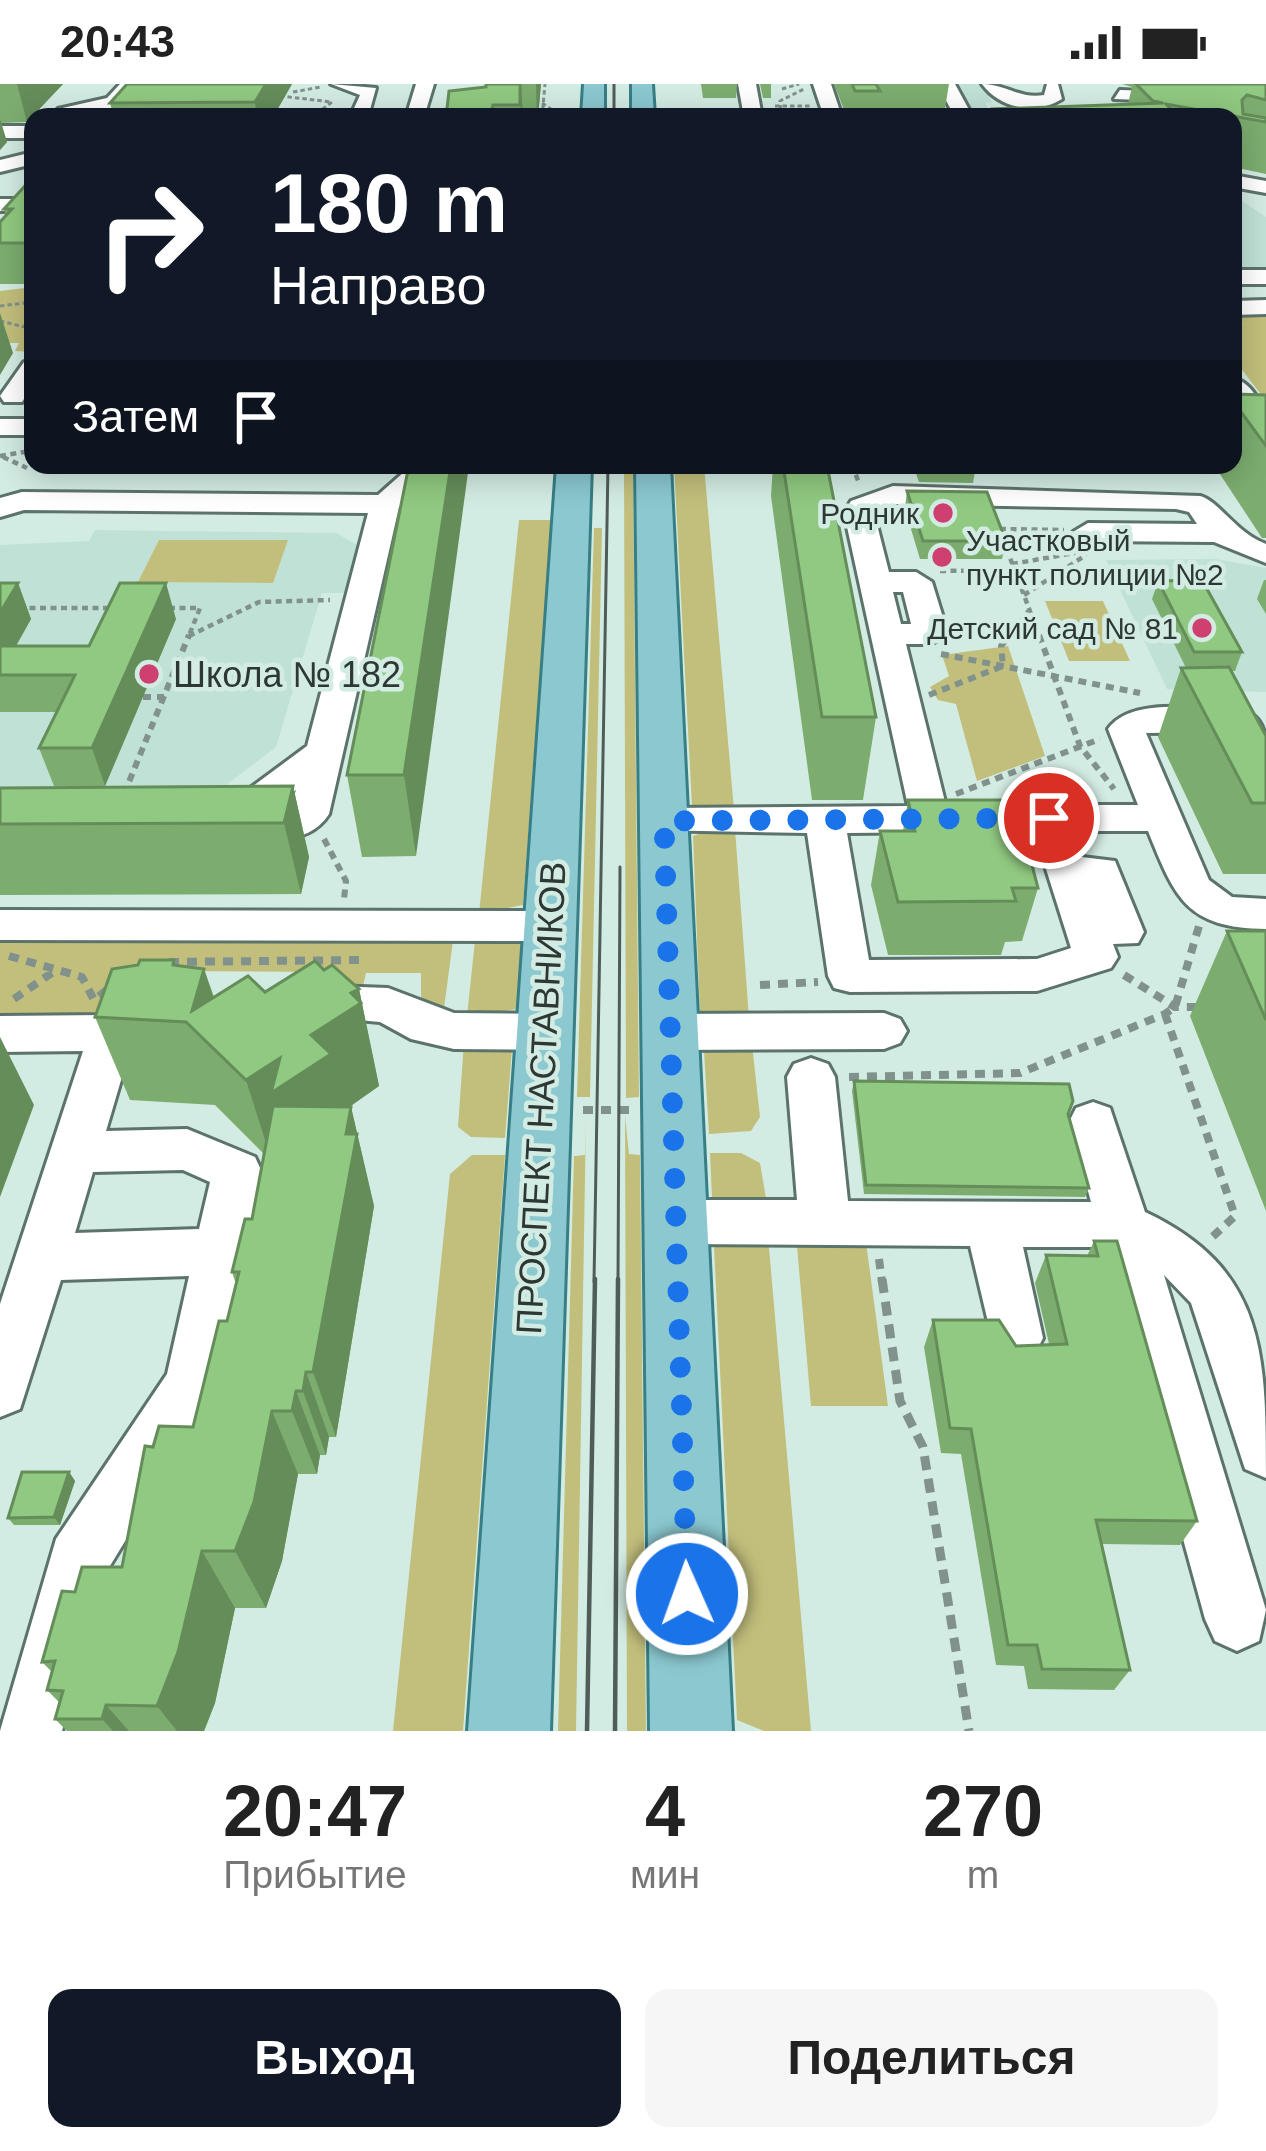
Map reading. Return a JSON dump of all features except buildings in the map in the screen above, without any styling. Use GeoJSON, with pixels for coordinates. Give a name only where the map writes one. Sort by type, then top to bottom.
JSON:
{"type":"FeatureCollection","features":[{"type":"Feature","properties":{"kind":"main road","name":"ПРОСПЕКТ НАСТАВНИКОВ"},"geometry":{"type":"LineString","coordinates":[[509,1731],[574,474]]}},
{"type":"Feature","properties":{"kind":"main road"},"geometry":{"type":"LineString","coordinates":[[653,474],[692,1731]]}},
{"type":"Feature","properties":{"kind":"street"},"geometry":{"type":"LineString","coordinates":[[73,108],[113,103],[129,84]]}},
{"type":"Feature","properties":{"kind":"street"},"geometry":{"type":"LineString","coordinates":[[340,84],[365,87]]}},
{"type":"Feature","properties":{"kind":"street"},"geometry":{"type":"LineString","coordinates":[[992,84],[1001,97],[1019,102],[1053,99],[1057,87]]}},
{"type":"Feature","properties":{"kind":"street"},"geometry":{"type":"LineString","coordinates":[[1113,84],[1103,88],[1120,108]]}},
{"type":"Feature","properties":{"kind":"street"},"geometry":{"type":"LineString","coordinates":[[747,86],[778,87]]}},
{"type":"Feature","properties":{"kind":"street"},"geometry":{"type":"LineString","coordinates":[[443,88],[498,88]]}},
{"type":"Feature","properties":{"kind":"street"},"geometry":{"type":"LineString","coordinates":[[1183,88],[1215,90]]}},
{"type":"Feature","properties":{"kind":"street"},"geometry":{"type":"LineString","coordinates":[[1183,88],[1209,108]]}},
{"type":"Feature","properties":{"kind":"street"},"geometry":{"type":"LineString","coordinates":[[325,751],[210,824],[306,820],[325,751],[385,503],[419,474]]}},
{"type":"Feature","properties":{"kind":"street"},"geometry":{"type":"LineString","coordinates":[[871,474],[869,502],[859,513],[929,812]]}},
{"type":"Feature","properties":{"kind":"street"},"geometry":{"type":"LineString","coordinates":[[876,474],[988,495],[1176,500],[1200,506],[1217,533],[1237,547],[1266,554]]}},
{"type":"Feature","properties":{"kind":"street"},"geometry":{"type":"LineString","coordinates":[[0,508],[22,501],[385,503]]}},
{"type":"Feature","properties":{"kind":"street"},"geometry":{"type":"LineString","coordinates":[[1088,532],[1217,533]]}},
{"type":"Feature","properties":{"kind":"street"},"geometry":{"type":"LineString","coordinates":[[1266,751],[1242,721],[1144,720],[1126,729],[1191,886],[1205,905],[1235,914],[1266,915]]}},
{"type":"Feature","properties":{"kind":"street"},"geometry":{"type":"LineString","coordinates":[[664,821],[825,820],[929,812],[1163,818]]}},
{"type":"Feature","properties":{"kind":"street"},"geometry":{"type":"LineString","coordinates":[[825,820],[850,976],[1037,975],[1109,945],[1067,872],[1049,818]]}},
{"type":"Feature","properties":{"kind":"street"},"geometry":{"type":"LineString","coordinates":[[0,926],[348,955],[550,926]]}},
{"type":"Feature","properties":{"kind":"street"},"geometry":{"type":"LineString","coordinates":[[283,1002],[348,955]]}},
{"type":"Feature","properties":{"kind":"street"},"geometry":{"type":"LineString","coordinates":[[348,955],[388,1005],[428,1027],[544,1032]]}},
{"type":"Feature","properties":{"kind":"street"},"geometry":{"type":"LineString","coordinates":[[0,1390],[112,1033],[166,992]]}},
{"type":"Feature","properties":{"kind":"street"},"geometry":{"type":"LineString","coordinates":[[7,1017],[112,1033]]}},
{"type":"Feature","properties":{"kind":"street"},"geometry":{"type":"LineString","coordinates":[[671,1032],[884,1031]]}},
{"type":"Feature","properties":{"kind":"street"},"geometry":{"type":"LineString","coordinates":[[828,1077],[849,1223]]}},
{"type":"Feature","properties":{"kind":"street"},"geometry":{"type":"LineString","coordinates":[[1093,1121],[1237,1619]]}},
{"type":"Feature","properties":{"kind":"street"},"geometry":{"type":"LineString","coordinates":[[29,1731],[78,1561],[194,1384],[238,1172],[187,1149],[75,1152]]}},
{"type":"Feature","properties":{"kind":"street"},"geometry":{"type":"LineString","coordinates":[[676,1222],[1120,1225],[1173,1249],[1214,1290],[1266,1449]]}},
{"type":"Feature","properties":{"kind":"street"},"geometry":{"type":"LineString","coordinates":[[992,1225],[1015,1338]]}},
{"type":"Feature","properties":{"kind":"street"},"geometry":{"type":"LineString","coordinates":[[42,1257],[221,1252]]}},
{"type":"Feature","properties":{"kind":"path"},"geometry":{"type":"LineString","coordinates":[[300,94],[323,84]]}},
{"type":"Feature","properties":{"kind":"path"},"geometry":{"type":"LineString","coordinates":[[542,108],[545,84]]}},
{"type":"Feature","properties":{"kind":"path"},"geometry":{"type":"LineString","coordinates":[[778,87],[799,84]]}},
{"type":"Feature","properties":{"kind":"path"},"geometry":{"type":"LineString","coordinates":[[777,107],[792,93],[814,86]]}},
{"type":"Feature","properties":{"kind":"path"},"geometry":{"type":"LineString","coordinates":[[777,107],[812,104],[778,87]]}},
{"type":"Feature","properties":{"kind":"path"},"geometry":{"type":"LineString","coordinates":[[300,94],[306,108]]}},
{"type":"Feature","properties":{"kind":"path"},"geometry":{"type":"LineString","coordinates":[[275,95],[300,94],[332,102],[323,108]]}},
{"type":"Feature","properties":{"kind":"path"},"geometry":{"type":"LineString","coordinates":[[542,103],[550,108]]}},
{"type":"Feature","properties":{"kind":"path"},"geometry":{"type":"LineString","coordinates":[[988,495],[1081,746],[1118,793],[1163,818]]}},
{"type":"Feature","properties":{"kind":"path"},"geometry":{"type":"LineString","coordinates":[[1000,529],[1088,532]]}},
{"type":"Feature","properties":{"kind":"path"},"geometry":{"type":"LineString","coordinates":[[1012,564],[1090,550],[1024,595]]}},
{"type":"Feature","properties":{"kind":"path"},"geometry":{"type":"LineString","coordinates":[[189,636],[259,602],[363,594]]}},
{"type":"Feature","properties":{"kind":"path"},"geometry":{"type":"LineString","coordinates":[[0,608],[134,608]]}},
{"type":"Feature","properties":{"kind":"path"},"geometry":{"type":"LineString","coordinates":[[104,794],[124,794],[200,608],[156,608]]}},
{"type":"Feature","properties":{"kind":"path"},"geometry":{"type":"LineString","coordinates":[[1003,666],[1001,646],[1030,610]]}},
{"type":"Feature","properties":{"kind":"path"},"geometry":{"type":"LineString","coordinates":[[888,639],[1054,676]]}},
{"type":"Feature","properties":{"kind":"path"},"geometry":{"type":"LineString","coordinates":[[904,705],[1003,666]]}},
{"type":"Feature","properties":{"kind":"path"},"geometry":{"type":"LineString","coordinates":[[143,697],[164,697]]}},
{"type":"Feature","properties":{"kind":"path"},"geometry":{"type":"LineString","coordinates":[[929,812],[1126,729]]}},
{"type":"Feature","properties":{"kind":"path"},"geometry":{"type":"LineString","coordinates":[[306,820],[320,830],[346,881],[348,955]]}},
{"type":"Feature","properties":{"kind":"path"},"geometry":{"type":"LineString","coordinates":[[828,1077],[1020,1073],[1165,1015],[1175,1007],[1205,905]]}},
{"type":"Feature","properties":{"kind":"path"},"geometry":{"type":"LineString","coordinates":[[1109,945],[1175,1007],[1221,1006]]}},
{"type":"Feature","properties":{"kind":"path"},"geometry":{"type":"LineString","coordinates":[[0,953],[82,977],[94,1000],[166,992],[348,955]]}},
{"type":"Feature","properties":{"kind":"path"},"geometry":{"type":"LineString","coordinates":[[283,1002],[348,955]]}},
{"type":"Feature","properties":{"kind":"path"},"geometry":{"type":"LineString","coordinates":[[7,1017],[56,970]]}},
{"type":"Feature","properties":{"kind":"path"},"geometry":{"type":"LineString","coordinates":[[760,985],[842,981],[850,976]]}},
{"type":"Feature","properties":{"kind":"path"},"geometry":{"type":"LineString","coordinates":[[1165,1015],[1235,1216],[1185,1262]]}},
{"type":"Feature","properties":{"kind":"path"},"geometry":{"type":"LineString","coordinates":[[581,1127],[581,1110],[634,1110],[635,1127]]}},
{"type":"Feature","properties":{"kind":"path"},"geometry":{"type":"LineString","coordinates":[[849,1223],[900,1401],[923,1447],[969,1731]]}},
{"type":"Feature","properties":{"kind":"shaded area"},"geometry":{"type":"Polygon","coordinates":[[[817,84],[981,84],[992,102],[985,103],[988,108],[826,108],[817,84]]]}},
{"type":"Feature","properties":{"kind":"shaded area"},"geometry":{"type":"Polygon","coordinates":[[[1242,201],[1266,217],[1266,270],[1242,270],[1242,201]]]}},
{"type":"Feature","properties":{"kind":"shaded area"},"geometry":{"type":"Polygon","coordinates":[[[24,288],[24,352],[15,351],[19,343],[0,343],[0,291],[24,288]]]}},
{"type":"Feature","properties":{"kind":"shaded area"},"geometry":{"type":"Polygon","coordinates":[[[1242,314],[1266,314],[1266,401],[1242,370],[1242,314]]]}},
{"type":"Feature","properties":{"kind":"shaded area"},"geometry":{"type":"Polygon","coordinates":[[[624,474],[633,474],[639,1097],[626,1098],[624,474]]]}},
{"type":"Feature","properties":{"kind":"shaded area"},"geometry":{"type":"Polygon","coordinates":[[[674,474],[705,474],[734,810],[692,806],[674,474]]]}},
{"type":"Feature","properties":{"kind":"shaded area"},"geometry":{"type":"Polygon","coordinates":[[[519,520],[551,520],[523,905],[479,914],[519,520]]]}},
{"type":"Feature","properties":{"kind":"shaded area"},"geometry":{"type":"Polygon","coordinates":[[[594,528],[602,528],[590,1097],[577,1097],[594,528]]]}},
{"type":"Feature","properties":{"kind":"shaded area","name":"Школа № 182"},"geometry":{"type":"Polygon","coordinates":[[[95,530],[336,533],[363,548],[351,593],[322,593],[276,747],[188,814],[0,809],[0,545],[89,541],[95,530]]]}},
{"type":"Feature","properties":{"kind":"shaded area"},"geometry":{"type":"Polygon","coordinates":[[[159,540],[288,540],[273,583],[138,582],[159,540]]]}},
{"type":"Feature","properties":{"kind":"shaded area","name":"Детский сад № 81"},"geometry":{"type":"Polygon","coordinates":[[[1215,559],[1266,568],[1266,692],[1167,689],[1106,560],[1215,559]]]}},
{"type":"Feature","properties":{"kind":"shaded area"},"geometry":{"type":"Polygon","coordinates":[[[1045,601],[1103,601],[1130,661],[1069,661],[1045,601]]]}},
{"type":"Feature","properties":{"kind":"shaded area"},"geometry":{"type":"Polygon","coordinates":[[[1008,646],[1045,756],[977,781],[956,704],[938,700],[930,687],[949,676],[942,655],[1008,646]]]}},
{"type":"Feature","properties":{"kind":"shaded area"},"geometry":{"type":"Polygon","coordinates":[[[713,829],[735,829],[749,1018],[700,1014],[693,836],[713,829]]]}},
{"type":"Feature","properties":{"kind":"shaded area"},"geometry":{"type":"Polygon","coordinates":[[[476,931],[521,940],[517,1009],[467,1016],[476,931]]]}},
{"type":"Feature","properties":{"kind":"shaded area"},"geometry":{"type":"Polygon","coordinates":[[[454,933],[443,1016],[421,1006],[421,973],[366,973],[363,986],[321,986],[323,972],[161,971],[115,1024],[0,1025],[0,935],[454,933]]]}},
{"type":"Feature","properties":{"kind":"shaded area"},"geometry":{"type":"Polygon","coordinates":[[[464,1042],[512,1049],[505,1138],[471,1137],[458,1127],[464,1042]]]}},
{"type":"Feature","properties":{"kind":"shaded area"},"geometry":{"type":"Polygon","coordinates":[[[726,1044],[752,1044],[760,1117],[751,1131],[709,1134],[704,1051],[726,1044]]]}},
{"type":"Feature","properties":{"kind":"shaded area"},"geometry":{"type":"Polygon","coordinates":[[[586,1115],[576,1731],[558,1731],[574,1156],[585,1155],[586,1115]]]}},
{"type":"Feature","properties":{"kind":"shaded area"},"geometry":{"type":"Polygon","coordinates":[[[625,1116],[629,1154],[640,1155],[646,1731],[627,1731],[625,1116]]]}},
{"type":"Feature","properties":{"kind":"shaded area"},"geometry":{"type":"Polygon","coordinates":[[[710,1153],[741,1153],[760,1163],[768,1210],[735,1211],[712,1198],[710,1153]]]}},
{"type":"Feature","properties":{"kind":"shaded area"},"geometry":{"type":"Polygon","coordinates":[[[472,1155],[505,1155],[463,1731],[393,1731],[450,1174],[472,1155]]]}},
{"type":"Feature","properties":{"kind":"shaded area"},"geometry":{"type":"Polygon","coordinates":[[[796,1235],[865,1235],[888,1406],[811,1406],[796,1235]]]}},
{"type":"Feature","properties":{"kind":"shaded area"},"geometry":{"type":"Polygon","coordinates":[[[739,1236],[768,1236],[811,1731],[764,1731],[737,1720],[714,1247],[739,1236]]]}},
{"type":"Feature","properties":{"kind":"tram line"},"geometry":{"type":"LineString","coordinates":[[614,84],[614,108]]}},
{"type":"Feature","properties":{"kind":"tram line"},"geometry":{"type":"LineString","coordinates":[[594,1282],[608,474]]}},
{"type":"Feature","properties":{"kind":"tram line"},"geometry":{"type":"LineString","coordinates":[[618,1282],[620,867]]}},
{"type":"Feature","properties":{"kind":"tram line"},"geometry":{"type":"LineString","coordinates":[[587,1731],[595,1279]]}},
{"type":"Feature","properties":{"kind":"tram line"},"geometry":{"type":"LineString","coordinates":[[615,1731],[618,1279]]}},
{"type":"Feature","properties":{"kind":"place","name":"Родник"},"geometry":{"type":"Point","coordinates":[943,513]}},
{"type":"Feature","properties":{"kind":"place","name":"Участковый пункт полиции №2"},"geometry":{"type":"Point","coordinates":[942,557]}},
{"type":"Feature","properties":{"kind":"place","name":"Детский сад № 81"},"geometry":{"type":"Point","coordinates":[1202,628]}},
{"type":"Feature","properties":{"kind":"place","name":"Школа № 182"},"geometry":{"type":"Point","coordinates":[149,674]}},
{"type":"Feature","properties":{"kind":"route"},"geometry":{"type":"LineString","coordinates":[[687,1594],[664,821],[1049,818]]}}]}
